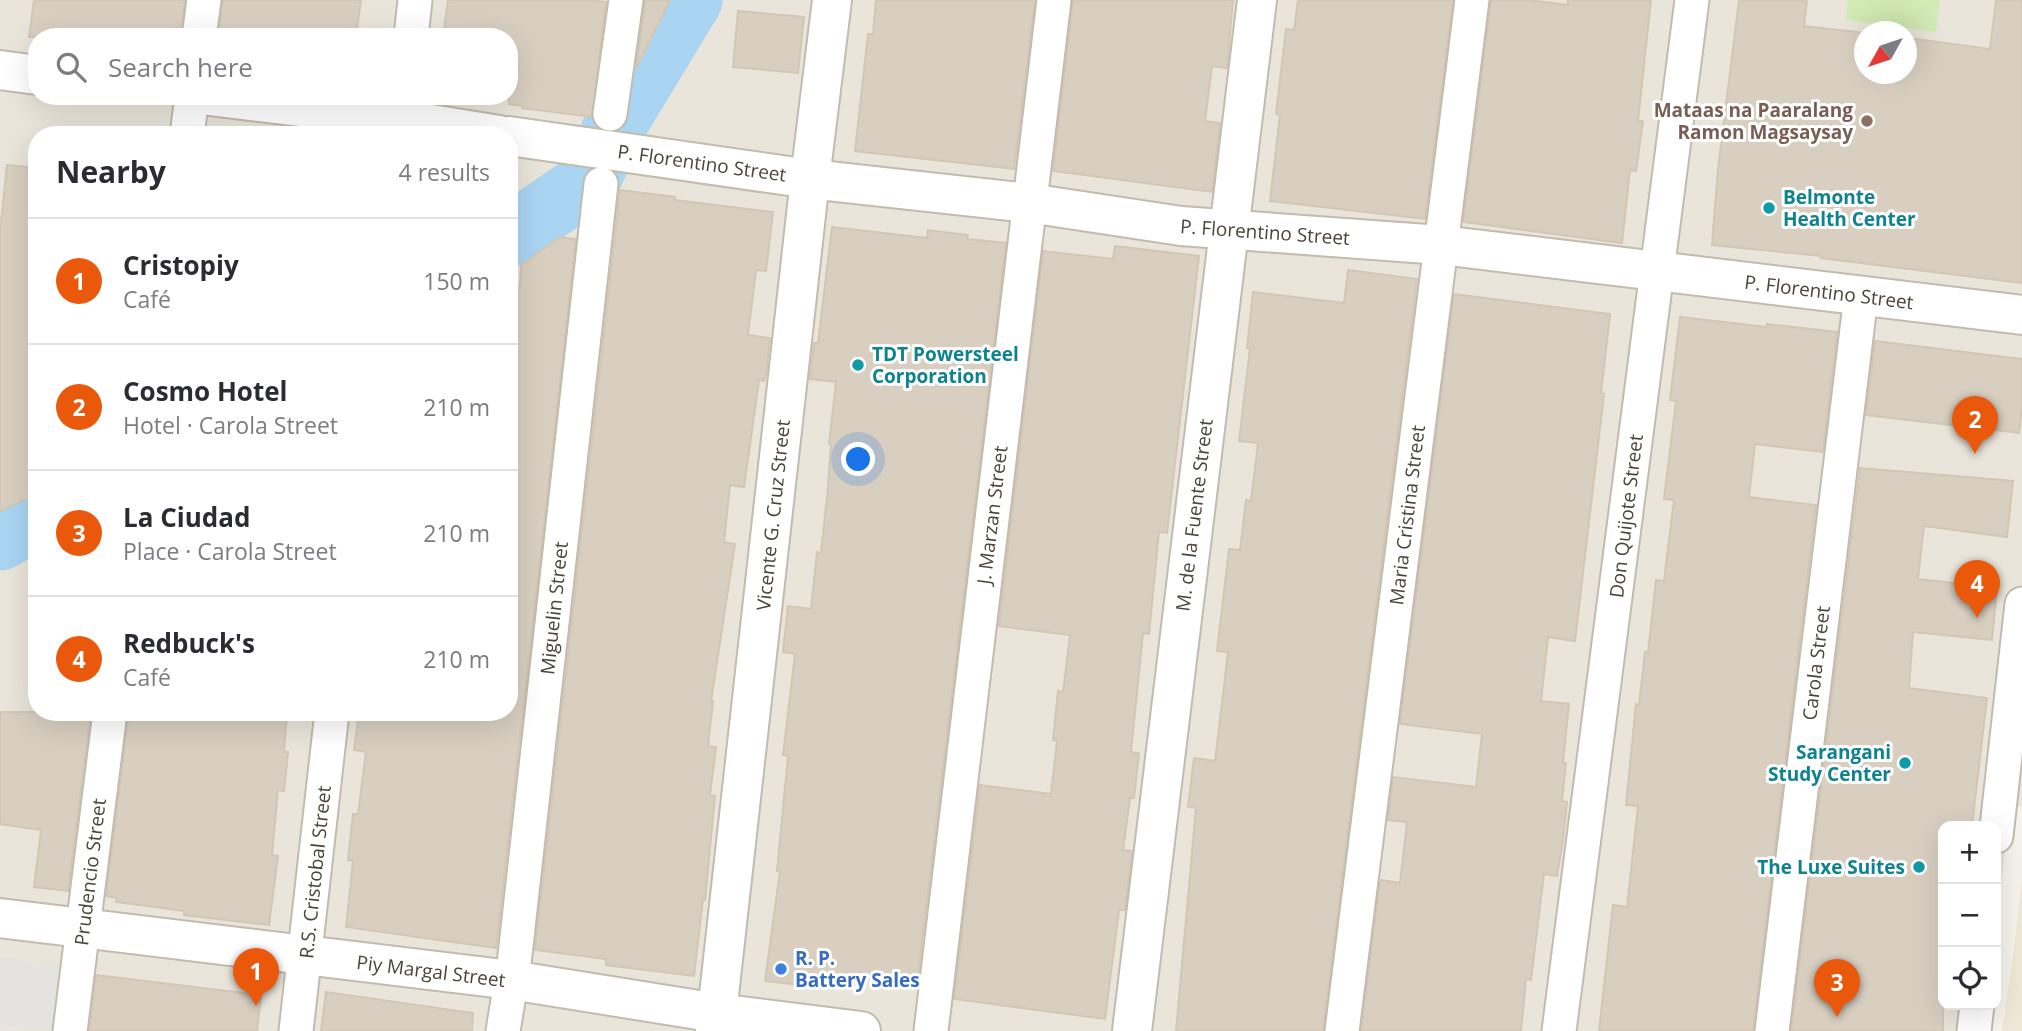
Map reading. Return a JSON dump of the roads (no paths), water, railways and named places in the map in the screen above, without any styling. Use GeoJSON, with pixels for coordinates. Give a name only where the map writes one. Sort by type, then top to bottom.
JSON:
{"type":"FeatureCollection","features":[{"type":"Feature","properties":{"kind":"street"},"geometry":{"type":"LineString","coordinates":[[200,28],[204,0]]}},
{"type":"Feature","properties":{"kind":"street"},"geometry":{"type":"LineString","coordinates":[[412,28],[415,0]]}},
{"type":"Feature","properties":{"kind":"street"},"geometry":{"type":"LineString","coordinates":[[610,114],[626,0]]}},
{"type":"Feature","properties":{"kind":"street","name":"Vicente G. Cruz Street"},"geometry":{"type":"LineString","coordinates":[[716,1022],[832,0]]}},
{"type":"Feature","properties":{"kind":"street","name":"J. Marzan Street"},"geometry":{"type":"LineString","coordinates":[[931,1031],[1054,0]]}},
{"type":"Feature","properties":{"kind":"street","name":"M. de la Fuente Street"},"geometry":{"type":"LineString","coordinates":[[1132,1031],[1257,0]]}},
{"type":"Feature","properties":{"kind":"street","name":"Maria Cristina Street"},"geometry":{"type":"LineString","coordinates":[[1342,1031],[1472,0]]}},
{"type":"Feature","properties":{"kind":"street","name":"Don Quijote Street"},"geometry":{"type":"LineString","coordinates":[[1559,1031],[1692,0]]}},
{"type":"Feature","properties":{"kind":"street"},"geometry":{"type":"LineString","coordinates":[[0,70],[28,74]]}},
{"type":"Feature","properties":{"kind":"street"},"geometry":{"type":"LineString","coordinates":[[188,126],[191,105]]}},
{"type":"Feature","properties":{"kind":"street"},"geometry":{"type":"LineString","coordinates":[[291,105],[401,117],[450,126]]}},
{"type":"Feature","properties":{"kind":"street","name":"P. Florentino Street"},"geometry":{"type":"LineString","coordinates":[[518,137],[810,178],[1029,202],[1181,226],[1441,245],[2022,315]]}},
{"type":"Feature","properties":{"kind":"street","name":"Miguelin Street"},"geometry":{"type":"LineString","coordinates":[[503,1031],[601,184]]}},
{"type":"Feature","properties":{"kind":"street","name":"Carola Street"},"geometry":{"type":"LineString","coordinates":[[1772,1031],[1861,296]]}},
{"type":"Feature","properties":{"kind":"street"},"geometry":{"type":"LineString","coordinates":[[1998,821],[2022,604]]}},
{"type":"Feature","properties":{"kind":"street","name":"Prudencio Street"},"geometry":{"type":"LineString","coordinates":[[70,1031],[109,721]]}},
{"type":"Feature","properties":{"kind":"street","name":"R.S. Cristobal Street"},"geometry":{"type":"LineString","coordinates":[[296,1031],[331,721]]}},
{"type":"Feature","properties":{"kind":"street","name":"Piy Margal Street"},"geometry":{"type":"LineString","coordinates":[[0,918],[511,980],[716,1022],[860,1031]]}},
{"type":"Feature","properties":{"kind":"street"},"geometry":{"type":"LineString","coordinates":[[1974,1031],[1976,1010]]}},
{"type":"Feature","properties":{"kind":"waterway"},"geometry":{"type":"LineString","coordinates":[[518,230],[588,182],[617,122],[691,0]]}},
{"type":"Feature","properties":{"kind":"waterway"},"geometry":{"type":"LineString","coordinates":[[0,539],[28,523]]}},
{"type":"Feature","properties":{"kind":"place","name":"Mataas na Paaralang Ramon Magsaysay"},"geometry":{"type":"Point","coordinates":[1867,121]}},
{"type":"Feature","properties":{"kind":"place","name":"Belmonte Health Center"},"geometry":{"type":"Point","coordinates":[1769,208]}},
{"type":"Feature","properties":{"kind":"place","name":"TDT Powersteel Corporation"},"geometry":{"type":"Point","coordinates":[858,365]}},
{"type":"Feature","properties":{"kind":"place","name":"Cosmo Hotel"},"geometry":{"type":"Point","coordinates":[1975,454]}},
{"type":"Feature","properties":{"kind":"place","name":"Redbuck's"},"geometry":{"type":"Point","coordinates":[1977,618]}},
{"type":"Feature","properties":{"kind":"place","name":"Sarangani Study Center"},"geometry":{"type":"Point","coordinates":[1905,763]}},
{"type":"Feature","properties":{"kind":"place","name":"The Luxe Suites"},"geometry":{"type":"Point","coordinates":[1919,867]}},
{"type":"Feature","properties":{"kind":"place","name":"R. P. Battery Sales"},"geometry":{"type":"Point","coordinates":[781,969]}},
{"type":"Feature","properties":{"kind":"place","name":"Cristopiy"},"geometry":{"type":"Point","coordinates":[256,1006]}},
{"type":"Feature","properties":{"kind":"place","name":"La Ciudad"},"geometry":{"type":"Point","coordinates":[1837,1017]}}]}
